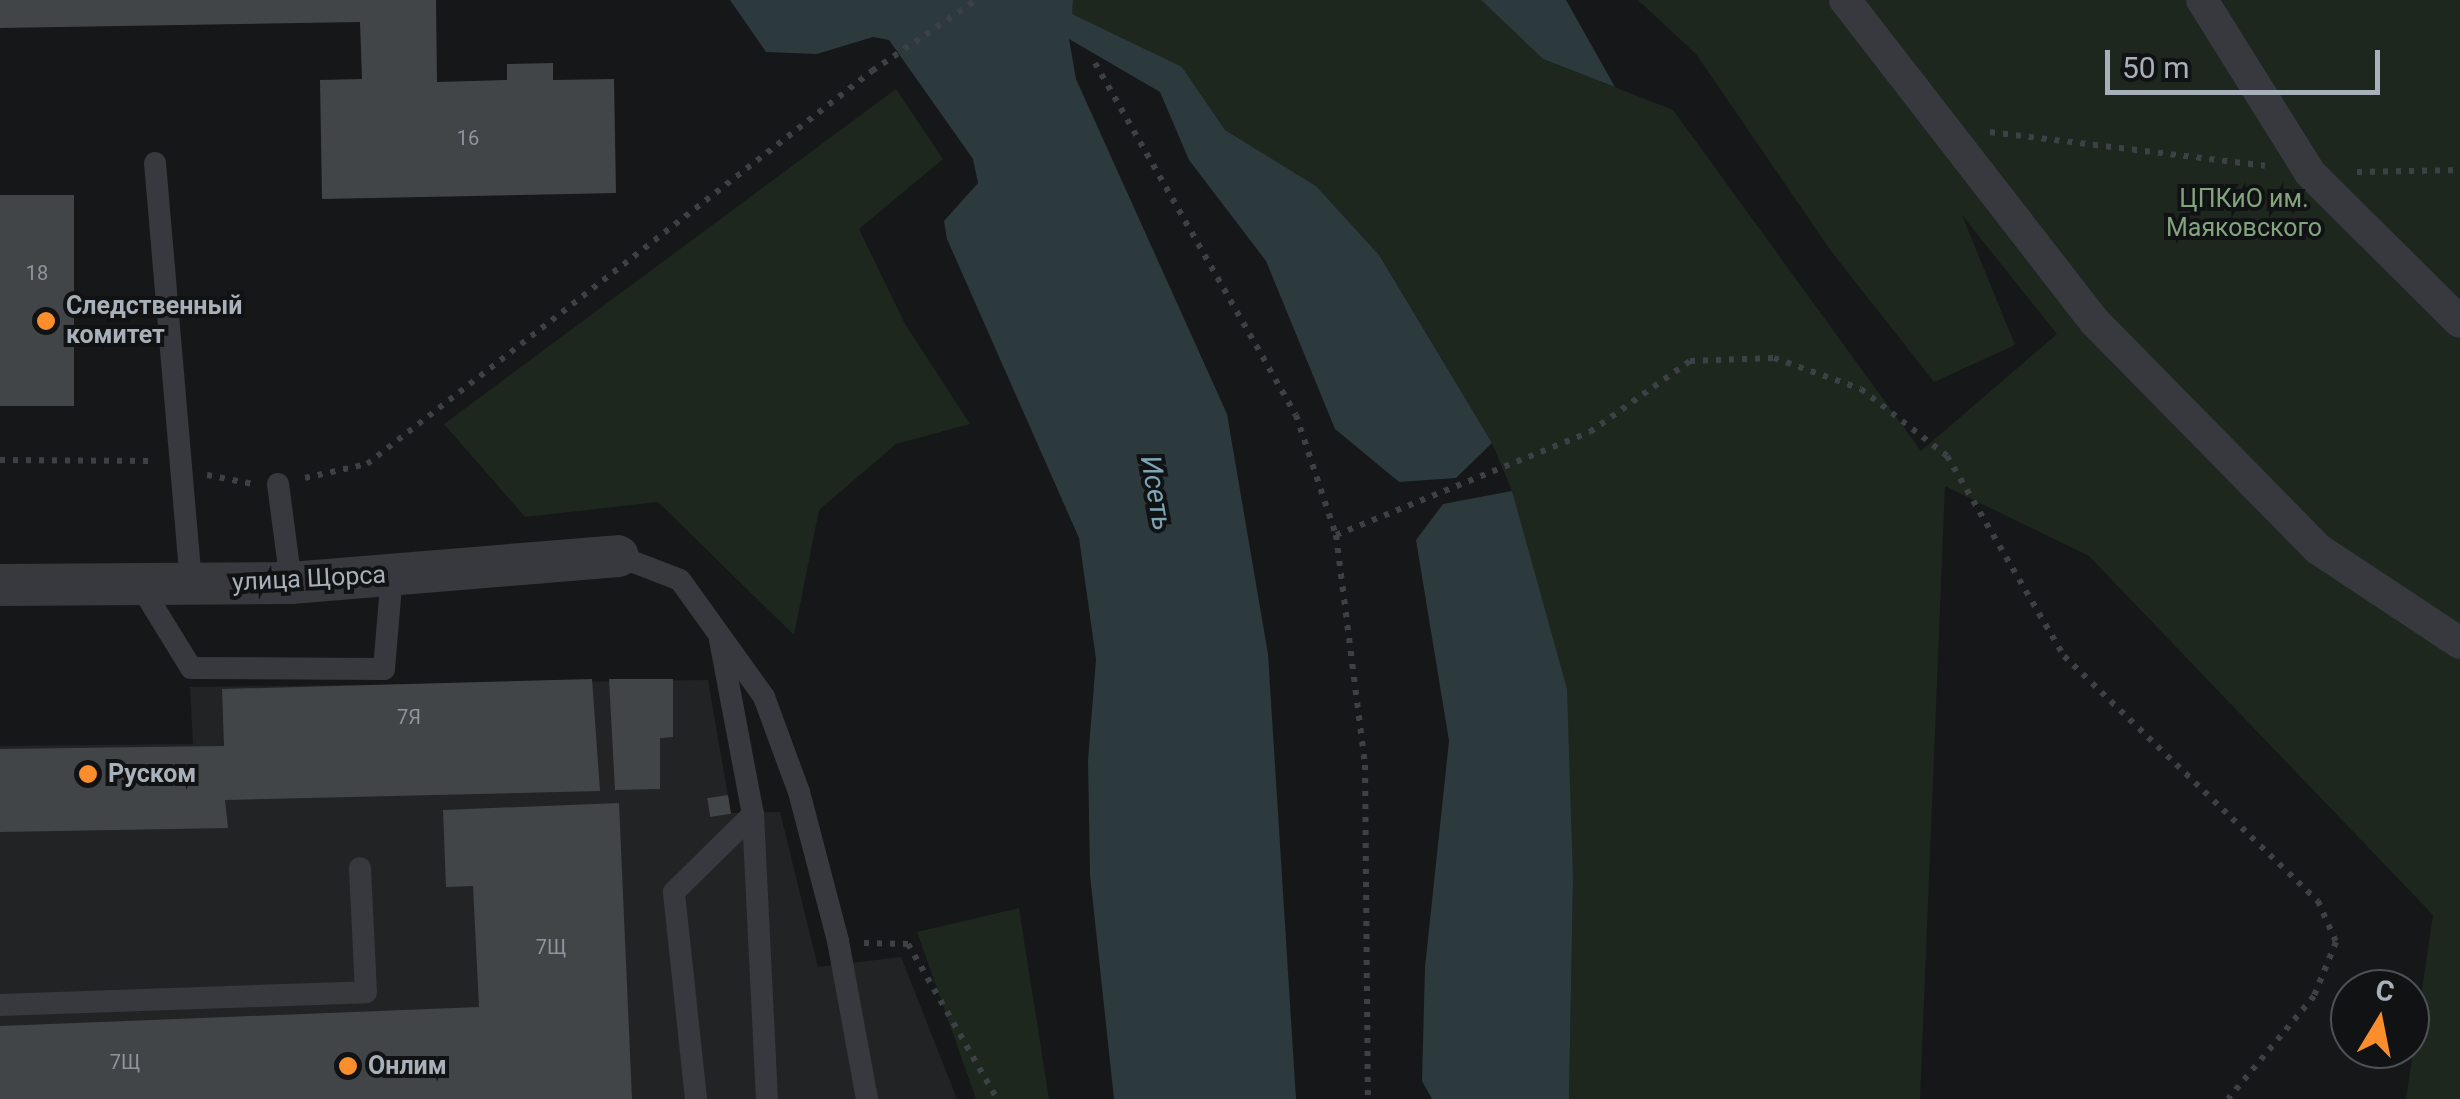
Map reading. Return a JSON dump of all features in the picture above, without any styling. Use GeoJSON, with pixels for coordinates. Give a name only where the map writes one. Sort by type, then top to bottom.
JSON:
{"type":"FeatureCollection","features":[{"type":"Feature","properties":{"kind":"street"},"geometry":{"type":"LineString","coordinates":[[1845,0],[2094,321],[2318,549],[2460,642]]}},
{"type":"Feature","properties":{"kind":"street"},"geometry":{"type":"LineString","coordinates":[[2202,0],[2310,172],[2460,322]]}},
{"type":"Feature","properties":{"kind":"street","name":"улица Щорса"},"geometry":{"type":"LineString","coordinates":[[0,584],[292,583],[618,556]]}},
{"type":"Feature","properties":{"kind":"lane"},"geometry":{"type":"LineString","coordinates":[[155,162],[169,388],[185,471],[190,585]]}},
{"type":"Feature","properties":{"kind":"lane"},"geometry":{"type":"LineString","coordinates":[[278,484],[292,583]]}},
{"type":"Feature","properties":{"kind":"lane"},"geometry":{"type":"LineString","coordinates":[[618,556],[680,580],[764,697],[798,792],[838,942],[867,1099]]}},
{"type":"Feature","properties":{"kind":"lane"},"geometry":{"type":"LineString","coordinates":[[140,585],[190,668],[384,669],[392,574]]}},
{"type":"Feature","properties":{"kind":"lane"},"geometry":{"type":"LineString","coordinates":[[717,627],[753,814],[767,1099]]}},
{"type":"Feature","properties":{"kind":"lane"},"geometry":{"type":"LineString","coordinates":[[696,1099],[674,892],[753,814]]}},
{"type":"Feature","properties":{"kind":"lane"},"geometry":{"type":"LineString","coordinates":[[0,1005],[366,992],[360,868]]}},
{"type":"Feature","properties":{"kind":"path"},"geometry":{"type":"LineString","coordinates":[[367,464],[872,72],[976,0]]}},
{"type":"Feature","properties":{"kind":"path"},"geometry":{"type":"LineString","coordinates":[[1095,63],[1296,415],[1336,535],[1366,764],[1368,1099]]}},
{"type":"Feature","properties":{"kind":"path"},"geometry":{"type":"LineString","coordinates":[[1944,127],[2310,172],[2460,170]]}},
{"type":"Feature","properties":{"kind":"path"},"geometry":{"type":"LineString","coordinates":[[1336,535],[1590,432],[1690,361],[1774,358],[1860,389],[1947,456],[2064,656],[2318,901],[2336,942],[2314,996],[2228,1099]]}},
{"type":"Feature","properties":{"kind":"path"},"geometry":{"type":"LineString","coordinates":[[0,460],[158,461],[185,471],[253,484]]}},
{"type":"Feature","properties":{"kind":"path"},"geometry":{"type":"LineString","coordinates":[[838,942],[908,944],[998,1099]]}},
{"type":"Feature","properties":{"kind":"shaded area"},"geometry":{"type":"Polygon","coordinates":[[[708,680],[731,813],[780,812],[818,967],[901,957],[957,1099],[0,1099],[0,746],[193,744],[190,687],[708,680]]]}},
{"type":"Feature","properties":{"kind":"green space","name":"ЦПКиО им. Маяковского"},"geometry":{"type":"Polygon","coordinates":[[[1073,0],[1481,0],[1543,59],[1673,110],[1921,451],[2057,334],[1962,215],[2015,345],[1934,382],[1831,251],[1696,54],[1638,0],[2460,0],[2460,1099],[2406,1099],[2410,1069],[2430,1069],[2430,969],[2425,969],[2433,915],[2089,556],[1945,486],[1920,1099],[1569,1099],[1573,880],[1512,491],[1492,443],[1379,255],[1316,186],[1225,130],[1182,67],[1069,38],[1073,0]]]}},
{"type":"Feature","properties":{"kind":"green space"},"geometry":{"type":"Polygon","coordinates":[[[896,89],[943,159],[859,229],[905,324],[970,424],[896,444],[819,510],[794,635],[658,502],[525,517],[444,424],[896,89]]]}},
{"type":"Feature","properties":{"kind":"green space"},"geometry":{"type":"Polygon","coordinates":[[[1019,908],[1049,1099],[976,1099],[917,932],[1019,908]]]}},
{"type":"Feature","properties":{"kind":"water","name":"Исеть"},"geometry":{"type":"Polygon","coordinates":[[[730,0],[1073,0],[1072,14],[1182,67],[1225,130],[1316,186],[1379,255],[1492,443],[1456,478],[1399,482],[1335,429],[1266,261],[1189,160],[1160,92],[1069,39],[1076,79],[1227,414],[1268,654],[1296,1099],[1114,1099],[1090,875],[1088,760],[1096,659],[1079,538],[947,239],[944,221],[978,183],[973,159],[889,40],[873,37],[817,54],[766,52],[730,0]]]}},
{"type":"Feature","properties":{"kind":"water"},"geometry":{"type":"Polygon","coordinates":[[[1481,0],[1566,0],[1615,87],[1543,59],[1481,0]]]}},
{"type":"Feature","properties":{"kind":"water"},"geometry":{"type":"Polygon","coordinates":[[[1512,491],[1567,689],[1573,880],[1569,1099],[1432,1099],[1422,1081],[1425,967],[1449,741],[1416,540],[1443,504],[1512,491]]]}},
{"type":"Feature","properties":{"kind":"building"},"geometry":{"type":"Polygon","coordinates":[[[0,0],[436,0],[437,82],[507,80],[507,64],[553,63],[553,80],[614,79],[616,193],[322,199],[320,80],[362,79],[360,22],[0,28],[0,0]]]}},
{"type":"Feature","properties":{"kind":"building"},"geometry":{"type":"Polygon","coordinates":[[[0,195],[74,195],[74,406],[0,406],[0,195]]]}},
{"type":"Feature","properties":{"kind":"building"},"geometry":{"type":"Polygon","coordinates":[[[592,679],[600,791],[225,800],[228,828],[0,832],[0,749],[224,746],[222,689],[592,679]]]}},
{"type":"Feature","properties":{"kind":"building"},"geometry":{"type":"Polygon","coordinates":[[[609,679],[673,679],[673,737],[660,738],[660,789],[615,790],[609,679]]]}},
{"type":"Feature","properties":{"kind":"building"},"geometry":{"type":"Polygon","coordinates":[[[728,795],[731,814],[710,817],[707,798],[728,795]]]}},
{"type":"Feature","properties":{"kind":"building"},"geometry":{"type":"Polygon","coordinates":[[[619,803],[632,1099],[0,1099],[0,1026],[479,1007],[473,886],[446,887],[443,810],[619,803]]]}},
{"type":"Feature","properties":{"kind":"place","name":"Следственный комитет"},"geometry":{"type":"Point","coordinates":[46,321]}},
{"type":"Feature","properties":{"kind":"place","name":"Руском"},"geometry":{"type":"Point","coordinates":[88,774]}},
{"type":"Feature","properties":{"kind":"place","name":"Онлим"},"geometry":{"type":"Point","coordinates":[348,1066]}}]}
